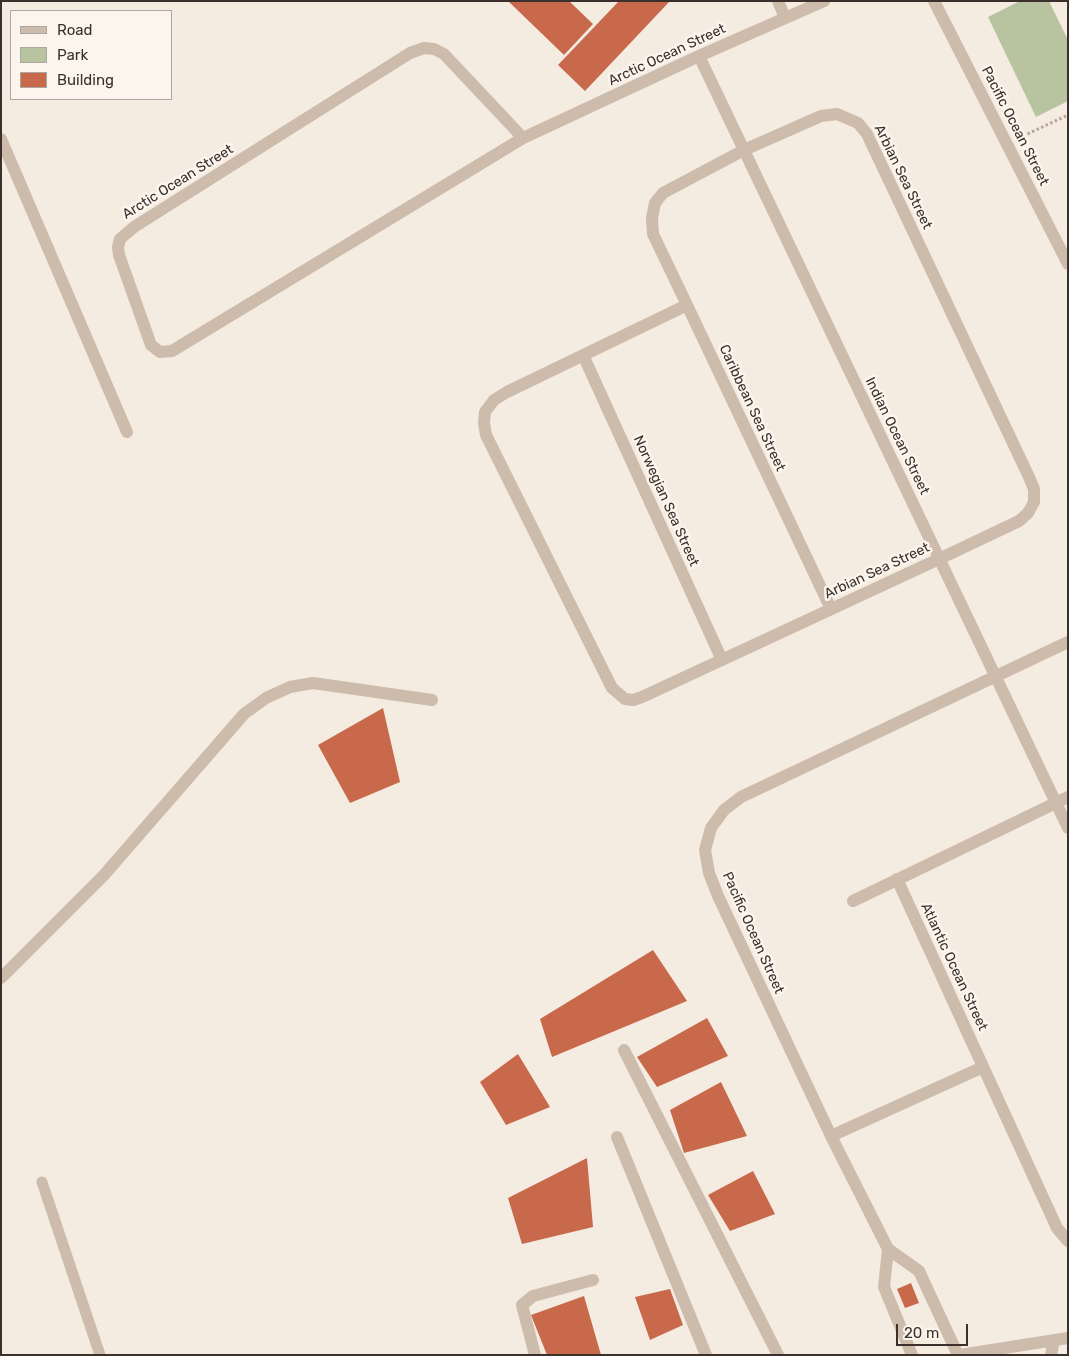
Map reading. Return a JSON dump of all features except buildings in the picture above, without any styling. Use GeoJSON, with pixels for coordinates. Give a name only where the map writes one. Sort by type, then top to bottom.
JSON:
{"type":"FeatureCollection","features":[{"type":"Feature","properties":{"kind":"street"},"geometry":{"type":"LineString","coordinates":[[778,1],[785,18]]}},
{"type":"Feature","properties":{"kind":"street","name":"Arctic Ocean Street"},"geometry":{"type":"LineString","coordinates":[[522,138],[444,54],[434,49],[424,48],[410,53],[134,227],[120,239],[119,255],[151,345],[160,352],[172,351],[522,138],[699,56],[824,1]]}},
{"type":"Feature","properties":{"kind":"street","name":"Pacific Ocean Street"},"geometry":{"type":"LineString","coordinates":[[934,1],[1068,264]]}},
{"type":"Feature","properties":{"kind":"street","name":"Indian Ocean Street"},"geometry":{"type":"LineString","coordinates":[[699,56],[1068,828]]}},
{"type":"Feature","properties":{"kind":"street","name":"Arbian Sea Street"},"geometry":{"type":"LineString","coordinates":[[652,218],[656,203],[663,193],[744,150],[821,116],[837,114],[849,117],[858,123],[867,134],[1034,489],[1034,502],[1028,513],[1019,521],[642,697],[633,700],[625,699],[612,688],[486,436],[485,412],[494,400],[507,392],[687,305]]}},
{"type":"Feature","properties":{"kind":"street"},"geometry":{"type":"LineString","coordinates":[[1,139],[127,432]]}},
{"type":"Feature","properties":{"kind":"street","name":"Caribbean Sea Street"},"geometry":{"type":"LineString","coordinates":[[652,218],[653,234],[831,609]]}},
{"type":"Feature","properties":{"kind":"street","name":"Norwegian Sea Street"},"geometry":{"type":"LineString","coordinates":[[583,355],[722,660]]}},
{"type":"Feature","properties":{"kind":"street","name":"Pacific Ocean Street"},"geometry":{"type":"LineString","coordinates":[[888,1249],[831,1136],[718,896],[709,873],[705,850],[711,828],[724,810],[741,797],[1068,642]]}},
{"type":"Feature","properties":{"kind":"street"},"geometry":{"type":"LineString","coordinates":[[1,978],[104,875],[244,714],[266,698],[290,687],[313,684],[380,691],[432,700]]}},
{"type":"Feature","properties":{"kind":"street"},"geometry":{"type":"LineString","coordinates":[[854,901],[1068,797]]}},
{"type":"Feature","properties":{"kind":"street","name":"Atlantic Ocean Street"},"geometry":{"type":"LineString","coordinates":[[897,879],[1057,1228],[1068,1241]]}},
{"type":"Feature","properties":{"kind":"street"},"geometry":{"type":"LineString","coordinates":[[624,1050],[778,1355]]}},
{"type":"Feature","properties":{"kind":"street"},"geometry":{"type":"LineString","coordinates":[[831,1136],[983,1067]]}},
{"type":"Feature","properties":{"kind":"street"},"geometry":{"type":"LineString","coordinates":[[617,1137],[706,1355]]}},
{"type":"Feature","properties":{"kind":"street"},"geometry":{"type":"LineString","coordinates":[[912,1355],[884,1287],[888,1249],[919,1271],[959,1355],[1068,1338]]}},
{"type":"Feature","properties":{"kind":"street"},"geometry":{"type":"LineString","coordinates":[[535,1355],[522,1305],[533,1296],[593,1280]]}},
{"type":"Feature","properties":{"kind":"street"},"geometry":{"type":"LineString","coordinates":[[1051,1355],[1054,1340]]}},
{"type":"Feature","properties":{"kind":"lane"},"geometry":{"type":"LineString","coordinates":[[42,1182],[100,1355]]}},
{"type":"Feature","properties":{"kind":"path"},"geometry":{"type":"LineString","coordinates":[[1006,143],[1068,115]]}},
{"type":"Feature","properties":{"kind":"green space"},"geometry":{"type":"Polygon","coordinates":[[[1020,1],[1049,1],[1068,40],[1068,101],[1036,117],[988,17],[1020,1]]]}}]}
